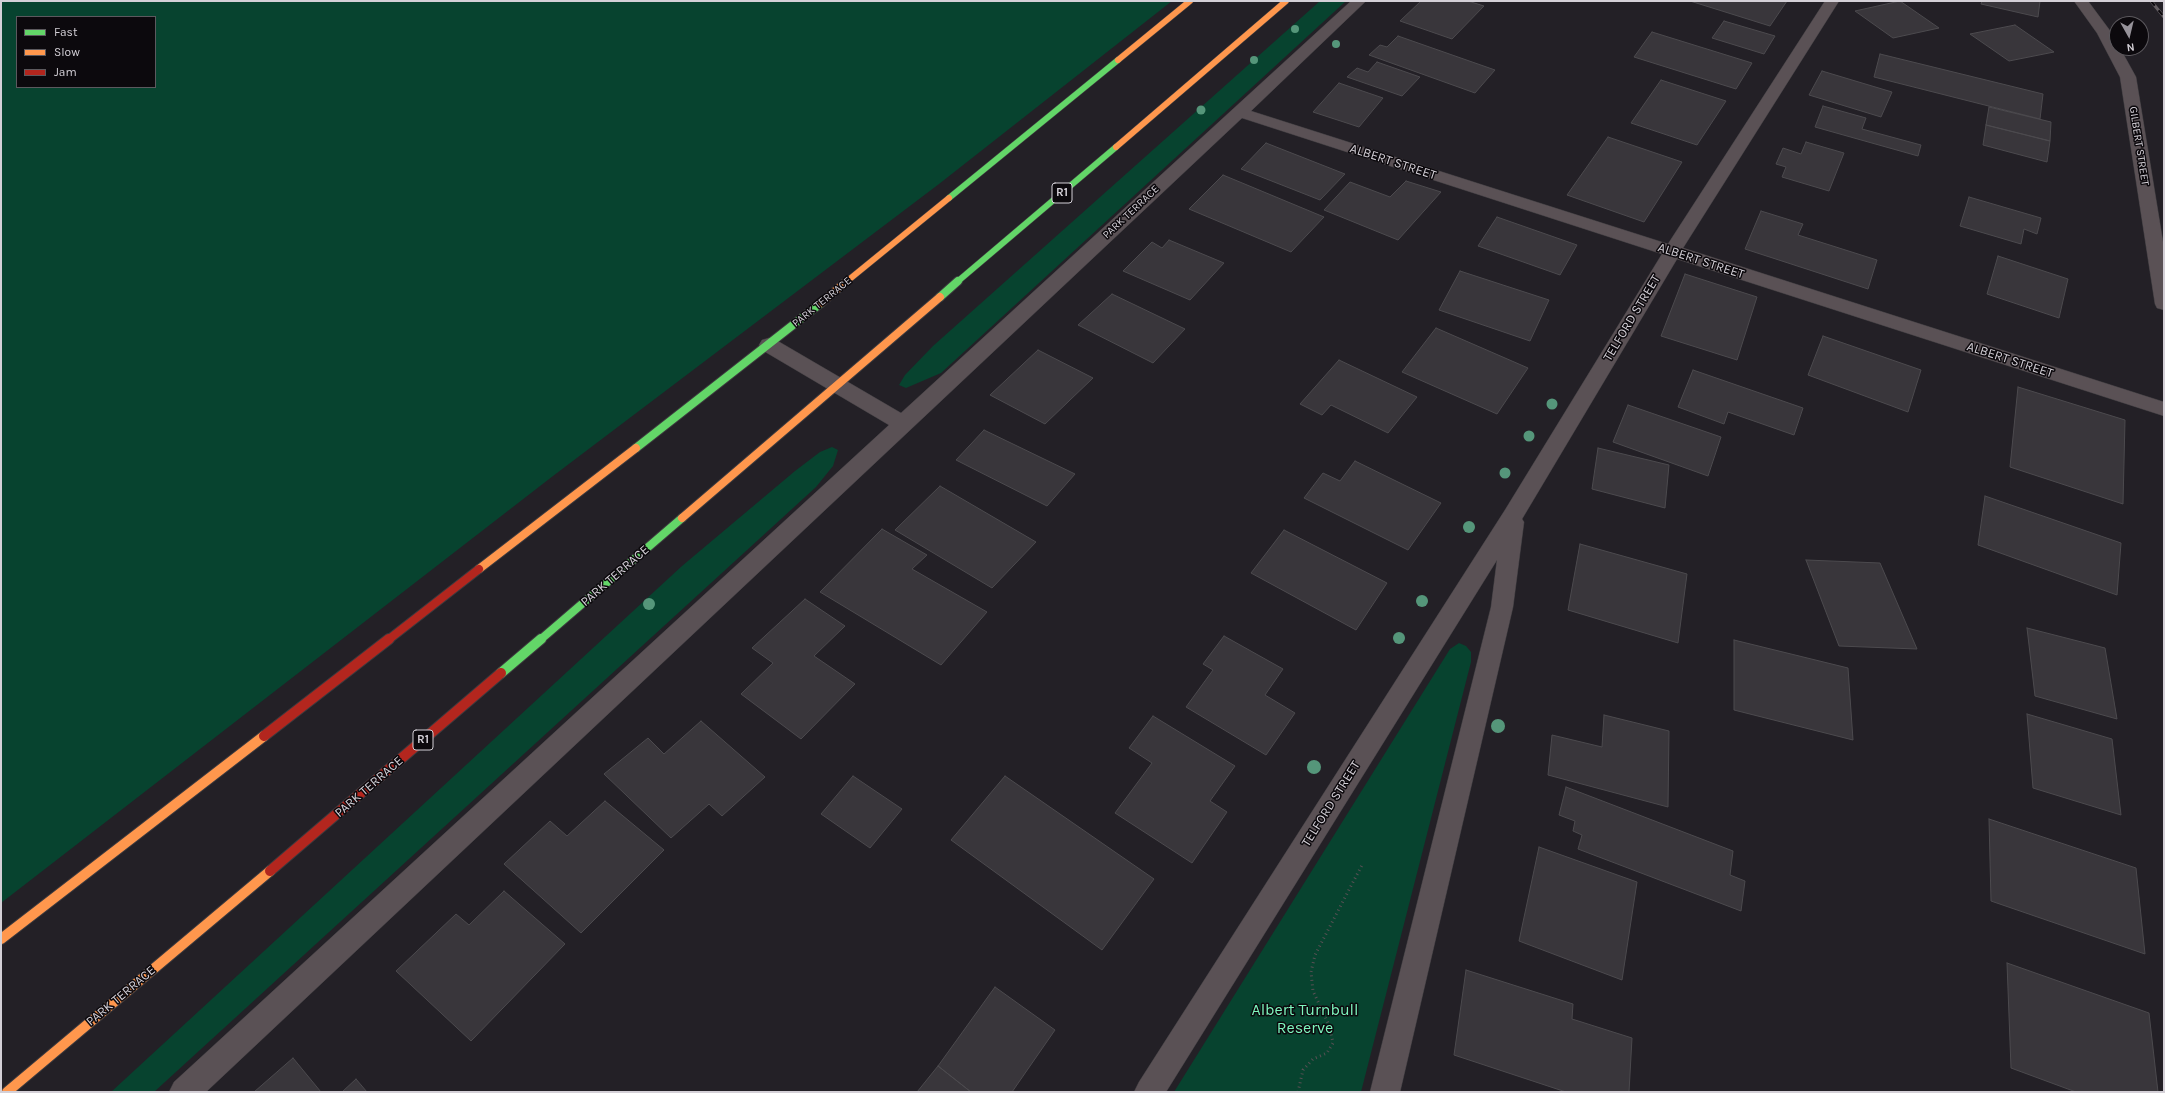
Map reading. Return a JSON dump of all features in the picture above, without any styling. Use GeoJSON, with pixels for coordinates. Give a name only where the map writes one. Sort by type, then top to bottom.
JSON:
{"type":"FeatureCollection","features":[{"type":"Feature","properties":{"kind":"highway","name":"PARK TERRACE"},"geometry":{"type":"LineString","coordinates":[[1,940],[769,345],[1190,1]]}},
{"type":"Feature","properties":{"kind":"highway","name":"PARK TERRACE"},"geometry":{"type":"LineString","coordinates":[[7,1092],[241,896],[1286,1]]}},
{"type":"Feature","properties":{"kind":"street","name":"PARK TERRACE"},"geometry":{"type":"LineString","coordinates":[[184,1092],[1359,1]]}},
{"type":"Feature","properties":{"kind":"street","name":"TELFORD STREET"},"geometry":{"type":"LineString","coordinates":[[1149,1092],[1513,516],[1672,252],[1832,1]]}},
{"type":"Feature","properties":{"kind":"street","name":"GILBERT STREET"},"geometry":{"type":"LineString","coordinates":[[2081,1],[2104,32],[2128,77],[2164,304]]}},
{"type":"Feature","properties":{"kind":"street","name":"ALBERT STREET"},"geometry":{"type":"LineString","coordinates":[[1239,112],[2164,409]]}},
{"type":"Feature","properties":{"kind":"street"},"geometry":{"type":"LineString","coordinates":[[769,345],[903,424]]}},
{"type":"Feature","properties":{"kind":"street","name":"TELFORD STREET"},"geometry":{"type":"LineString","coordinates":[[1385,1092],[1502,607],[1513,516]]}},
{"type":"Feature","properties":{"kind":"path"},"geometry":{"type":"LineString","coordinates":[[1298,1092],[1303,1070],[1313,1059],[1327,1053],[1333,1043],[1329,1025],[1313,991],[1311,972],[1314,960],[1362,865]]}},
{"type":"Feature","properties":{"kind":"green space"},"geometry":{"type":"Polygon","coordinates":[[[1,1],[1172,1],[939,184],[553,476],[1,903],[1,1]]]}},
{"type":"Feature","properties":{"kind":"green space"},"geometry":{"type":"Polygon","coordinates":[[[1320,1],[1346,1],[941,373],[906,388],[899,385],[905,375],[933,346],[1320,1]]]}},
{"type":"Feature","properties":{"kind":"green space"},"geometry":{"type":"Polygon","coordinates":[[[832,447],[838,450],[833,466],[816,487],[154,1092],[111,1092],[682,566],[795,471],[820,452],[832,447]]]}},
{"type":"Feature","properties":{"kind":"green space","name":"Albert Turnbull Reserve"},"geometry":{"type":"Polygon","coordinates":[[[1459,643],[1466,646],[1471,652],[1471,662],[1361,1092],[1174,1092],[1450,649],[1459,643]]]}},
{"type":"Feature","properties":{"kind":"building"},"geometry":{"type":"Polygon","coordinates":[[[1421,1],[1468,1],[1484,6],[1452,39],[1400,21],[1421,1]]]}},
{"type":"Feature","properties":{"kind":"building"},"geometry":{"type":"Polygon","coordinates":[[[1690,1],[1787,1],[1770,26],[1690,1]]]}},
{"type":"Feature","properties":{"kind":"building"},"geometry":{"type":"Polygon","coordinates":[[[1900,1],[1939,28],[1893,38],[1855,11],[1900,1]]]}},
{"type":"Feature","properties":{"kind":"building"},"geometry":{"type":"Polygon","coordinates":[[[1982,1],[2040,1],[2038,17],[1981,4],[1982,1]]]}},
{"type":"Feature","properties":{"kind":"building"},"geometry":{"type":"Polygon","coordinates":[[[1724,21],[1775,36],[1764,54],[1712,38],[1724,21]]]}},
{"type":"Feature","properties":{"kind":"building"},"geometry":{"type":"Polygon","coordinates":[[[2015,25],[2054,52],[2009,61],[1970,34],[2015,25]]]}},
{"type":"Feature","properties":{"kind":"building"},"geometry":{"type":"Polygon","coordinates":[[[1652,32],[1752,63],[1736,89],[1634,57],[1652,32]]]}},
{"type":"Feature","properties":{"kind":"building"},"geometry":{"type":"Polygon","coordinates":[[[1398,36],[1495,70],[1475,93],[1369,55],[1380,45],[1387,47],[1398,36]]]}},
{"type":"Feature","properties":{"kind":"building"},"geometry":{"type":"Polygon","coordinates":[[[1880,54],[2043,94],[2040,119],[1874,77],[1880,54]]]}},
{"type":"Feature","properties":{"kind":"building"},"geometry":{"type":"Polygon","coordinates":[[[1377,62],[1420,77],[1402,96],[1347,77],[1357,68],[1368,72],[1377,62]]]}},
{"type":"Feature","properties":{"kind":"building"},"geometry":{"type":"Polygon","coordinates":[[[1822,71],[1892,92],[1881,117],[1809,95],[1822,71]]]}},
{"type":"Feature","properties":{"kind":"building"},"geometry":{"type":"Polygon","coordinates":[[[1661,80],[1726,101],[1697,145],[1631,123],[1661,80]]]}},
{"type":"Feature","properties":{"kind":"building"},"geometry":{"type":"Polygon","coordinates":[[[1339,83],[1383,98],[1359,127],[1313,112],[1339,83]]]}},
{"type":"Feature","properties":{"kind":"building"},"geometry":{"type":"Polygon","coordinates":[[[1823,106],[1866,118],[1862,129],[1921,145],[1918,156],[1815,127],[1823,106]]]}},
{"type":"Feature","properties":{"kind":"building"},"geometry":{"type":"Polygon","coordinates":[[[1989,107],[2051,122],[2050,141],[1986,125],[1989,107]]]}},
{"type":"Feature","properties":{"kind":"building"},"geometry":{"type":"Polygon","coordinates":[[[1986,125],[2050,141],[2047,162],[1983,145],[1986,125]]]}},
{"type":"Feature","properties":{"kind":"building"},"geometry":{"type":"Polygon","coordinates":[[[1608,137],[1682,162],[1644,222],[1567,195],[1608,137]]]}},
{"type":"Feature","properties":{"kind":"building"},"geometry":{"type":"Polygon","coordinates":[[[1806,142],[1844,153],[1829,191],[1782,177],[1786,167],[1776,164],[1783,148],[1801,154],[1806,142]]]}},
{"type":"Feature","properties":{"kind":"building"},"geometry":{"type":"Polygon","coordinates":[[[1266,143],[1345,174],[1320,200],[1241,169],[1266,143]]]}},
{"type":"Feature","properties":{"kind":"building"},"geometry":{"type":"Polygon","coordinates":[[[1223,175],[1324,217],[1291,252],[1189,209],[1223,175]]]}},
{"type":"Feature","properties":{"kind":"building"},"geometry":{"type":"Polygon","coordinates":[[[1406,181],[1441,192],[1398,240],[1324,210],[1350,182],[1390,197],[1406,181]]]}},
{"type":"Feature","properties":{"kind":"building"},"geometry":{"type":"Polygon","coordinates":[[[1969,197],[2041,218],[2037,234],[2024,229],[2021,244],[1960,226],[1969,197]]]}},
{"type":"Feature","properties":{"kind":"building"},"geometry":{"type":"Polygon","coordinates":[[[1761,211],[1803,224],[1798,235],[1877,260],[1868,289],[1745,249],[1761,211]]]}},
{"type":"Feature","properties":{"kind":"building"},"geometry":{"type":"Polygon","coordinates":[[[1497,217],[1577,245],[1560,275],[1478,246],[1497,217]]]}},
{"type":"Feature","properties":{"kind":"building"},"geometry":{"type":"Polygon","coordinates":[[[1169,240],[1224,263],[1190,300],[1123,271],[1152,242],[1162,248],[1169,240]]]}},
{"type":"Feature","properties":{"kind":"building"},"geometry":{"type":"Polygon","coordinates":[[[1998,256],[2068,279],[2059,318],[1987,294],[1998,256]]]}},
{"type":"Feature","properties":{"kind":"building"},"geometry":{"type":"Polygon","coordinates":[[[1460,271],[1549,300],[1530,341],[1439,310],[1460,271]]]}},
{"type":"Feature","properties":{"kind":"building"},"geometry":{"type":"Polygon","coordinates":[[[1685,274],[1757,297],[1737,360],[1661,336],[1685,274]]]}},
{"type":"Feature","properties":{"kind":"building"},"geometry":{"type":"Polygon","coordinates":[[[1112,294],[1185,329],[1153,363],[1078,325],[1112,294]]]}},
{"type":"Feature","properties":{"kind":"building"},"geometry":{"type":"Polygon","coordinates":[[[1436,328],[1528,368],[1497,414],[1402,372],[1436,328]]]}},
{"type":"Feature","properties":{"kind":"building"},"geometry":{"type":"Polygon","coordinates":[[[1823,336],[1921,370],[1908,412],[1808,375],[1823,336]]]}},
{"type":"Feature","properties":{"kind":"building"},"geometry":{"type":"Polygon","coordinates":[[[1038,350],[1093,378],[1045,424],[990,395],[1038,350]]]}},
{"type":"Feature","properties":{"kind":"building"},"geometry":{"type":"Polygon","coordinates":[[[1339,360],[1417,397],[1388,433],[1331,405],[1322,415],[1300,404],[1339,360]]]}},
{"type":"Feature","properties":{"kind":"building"},"geometry":{"type":"Polygon","coordinates":[[[1693,370],[1803,408],[1794,435],[1728,412],[1724,424],[1678,407],[1693,370]]]}},
{"type":"Feature","properties":{"kind":"building"},"geometry":{"type":"Polygon","coordinates":[[[2018,387],[2125,420],[2123,504],[2010,467],[2018,387]]]}},
{"type":"Feature","properties":{"kind":"building"},"geometry":{"type":"Polygon","coordinates":[[[1628,405],[1721,437],[1708,476],[1613,442],[1628,405]]]}},
{"type":"Feature","properties":{"kind":"building"},"geometry":{"type":"Polygon","coordinates":[[[984,430],[1075,474],[1047,506],[956,460],[984,430]]]}},
{"type":"Feature","properties":{"kind":"building"},"geometry":{"type":"Polygon","coordinates":[[[1598,448],[1669,465],[1665,508],[1592,489],[1598,448]]]}},
{"type":"Feature","properties":{"kind":"building"},"geometry":{"type":"Polygon","coordinates":[[[1355,461],[1441,503],[1408,550],[1304,498],[1323,473],[1340,481],[1355,461]]]}},
{"type":"Feature","properties":{"kind":"building"},"geometry":{"type":"Polygon","coordinates":[[[940,486],[1036,542],[992,588],[895,530],[940,486]]]}},
{"type":"Feature","properties":{"kind":"building"},"geometry":{"type":"Polygon","coordinates":[[[1985,496],[2121,543],[2117,595],[1978,545],[1985,496]]]}},
{"type":"Feature","properties":{"kind":"building"},"geometry":{"type":"Polygon","coordinates":[[[882,529],[927,555],[912,569],[987,612],[941,665],[820,592],[882,529]]]}},
{"type":"Feature","properties":{"kind":"building"},"geometry":{"type":"Polygon","coordinates":[[[1284,530],[1387,583],[1356,630],[1251,573],[1284,530]]]}},
{"type":"Feature","properties":{"kind":"building"},"geometry":{"type":"Polygon","coordinates":[[[1580,544],[1687,574],[1678,643],[1568,610],[1580,544]]]}},
{"type":"Feature","properties":{"kind":"building"},"geometry":{"type":"Polygon","coordinates":[[[1806,560],[1880,563],[1917,649],[1839,646],[1806,560]]]}},
{"type":"Feature","properties":{"kind":"building"},"geometry":{"type":"Polygon","coordinates":[[[805,599],[845,626],[814,656],[855,684],[801,739],[741,694],[773,663],[752,648],[805,599]]]}},
{"type":"Feature","properties":{"kind":"building"},"geometry":{"type":"Polygon","coordinates":[[[2027,628],[2105,648],[2117,719],[2035,696],[2027,628]]]}},
{"type":"Feature","properties":{"kind":"building"},"geometry":{"type":"Polygon","coordinates":[[[1224,636],[1283,669],[1265,695],[1295,713],[1266,755],[1186,707],[1213,670],[1203,664],[1224,636]]]}},
{"type":"Feature","properties":{"kind":"building"},"geometry":{"type":"Polygon","coordinates":[[[1734,640],[1848,668],[1853,740],[1734,710],[1734,640]]]}},
{"type":"Feature","properties":{"kind":"building"},"geometry":{"type":"Polygon","coordinates":[[[2027,714],[2112,739],[2121,815],[2033,788],[2027,714]]]}},
{"type":"Feature","properties":{"kind":"building"},"geometry":{"type":"Polygon","coordinates":[[[1604,715],[1669,731],[1668,807],[1548,775],[1552,735],[1602,747],[1604,715]]]}},
{"type":"Feature","properties":{"kind":"building"},"geometry":{"type":"Polygon","coordinates":[[[1153,716],[1235,766],[1210,801],[1227,812],[1192,863],[1115,813],[1152,763],[1129,748],[1153,716]]]}},
{"type":"Feature","properties":{"kind":"building"},"geometry":{"type":"Polygon","coordinates":[[[701,721],[765,777],[722,816],[709,804],[671,838],[604,774],[648,738],[664,754],[701,721]]]}},
{"type":"Feature","properties":{"kind":"building"},"geometry":{"type":"Polygon","coordinates":[[[853,776],[902,809],[870,848],[821,814],[853,776]]]}},
{"type":"Feature","properties":{"kind":"building"},"geometry":{"type":"Polygon","coordinates":[[[1005,776],[1154,879],[1102,950],[951,840],[1005,776]]]}},
{"type":"Feature","properties":{"kind":"building"},"geometry":{"type":"Polygon","coordinates":[[[1566,787],[1733,851],[1730,875],[1745,881],[1741,911],[1578,849],[1582,835],[1573,831],[1575,821],[1559,815],[1566,787]]]}},
{"type":"Feature","properties":{"kind":"building"},"geometry":{"type":"Polygon","coordinates":[[[605,801],[664,850],[581,933],[504,864],[550,821],[567,836],[605,801]]]}},
{"type":"Feature","properties":{"kind":"building"},"geometry":{"type":"Polygon","coordinates":[[[1989,819],[2136,868],[2145,954],[1991,901],[1989,819]]]}},
{"type":"Feature","properties":{"kind":"building"},"geometry":{"type":"Polygon","coordinates":[[[1539,847],[1637,882],[1622,980],[1519,941],[1539,847]]]}},
{"type":"Feature","properties":{"kind":"building"},"geometry":{"type":"Polygon","coordinates":[[[504,891],[565,944],[471,1041],[396,971],[456,914],[469,925],[504,891]]]}},
{"type":"Feature","properties":{"kind":"building"},"geometry":{"type":"Polygon","coordinates":[[[2007,963],[2149,1013],[2158,1092],[2076,1092],[2011,1068],[2007,963]]]}},
{"type":"Feature","properties":{"kind":"building"},"geometry":{"type":"Polygon","coordinates":[[[1466,970],[1573,1004],[1572,1019],[1632,1038],[1629,1092],[1566,1092],[1454,1055],[1466,970]]]}},
{"type":"Feature","properties":{"kind":"building"},"geometry":{"type":"Polygon","coordinates":[[[995,987],[1055,1030],[1012,1092],[971,1092],[938,1066],[995,987]]]}},
{"type":"Feature","properties":{"kind":"building"},"geometry":{"type":"Polygon","coordinates":[[[293,1058],[321,1092],[254,1092],[293,1058]]]}},
{"type":"Feature","properties":{"kind":"building"},"geometry":{"type":"Polygon","coordinates":[[[938,1066],[971,1092],[917,1092],[938,1066]]]}},
{"type":"Feature","properties":{"kind":"building"},"geometry":{"type":"Polygon","coordinates":[[[356,1079],[367,1092],[342,1092],[356,1079]]]}},
{"type":"Feature","properties":{"kind":"railway"},"geometry":{"type":"LineString","coordinates":[[2151,1],[2164,17]]}},
{"type":"Feature","properties":{"kind":"traffic: fast"},"geometry":{"type":"LineString","coordinates":[[949,198],[1118,60]]}},
{"type":"Feature","properties":{"kind":"traffic: fast"},"geometry":{"type":"LineString","coordinates":[[940,297],[1116,147]]}},
{"type":"Feature","properties":{"kind":"traffic: fast"},"geometry":{"type":"LineString","coordinates":[[636,448],[821,303]]}},
{"type":"Feature","properties":{"kind":"traffic: fast"},"geometry":{"type":"LineString","coordinates":[[501,673],[682,518]]}},
{"type":"Feature","properties":{"kind":"traffic: slow"},"geometry":{"type":"LineString","coordinates":[[1118,60],[1190,1]]}},
{"type":"Feature","properties":{"kind":"traffic: slow"},"geometry":{"type":"LineString","coordinates":[[1116,147],[1286,1]]}},
{"type":"Feature","properties":{"kind":"traffic: slow"},"geometry":{"type":"LineString","coordinates":[[821,303],[949,198]]}},
{"type":"Feature","properties":{"kind":"traffic: slow"},"geometry":{"type":"LineString","coordinates":[[682,518],[940,297]]}},
{"type":"Feature","properties":{"kind":"traffic: slow"},"geometry":{"type":"LineString","coordinates":[[479,569],[636,448]]}},
{"type":"Feature","properties":{"kind":"traffic: slow"},"geometry":{"type":"LineString","coordinates":[[1,939],[264,736]]}},
{"type":"Feature","properties":{"kind":"traffic: slow"},"geometry":{"type":"LineString","coordinates":[[7,1092],[270,871]]}},
{"type":"Feature","properties":{"kind":"traffic: jam"},"geometry":{"type":"LineString","coordinates":[[264,736],[479,569]]}},
{"type":"Feature","properties":{"kind":"traffic: jam"},"geometry":{"type":"LineString","coordinates":[[270,871],[501,673]]}}]}
